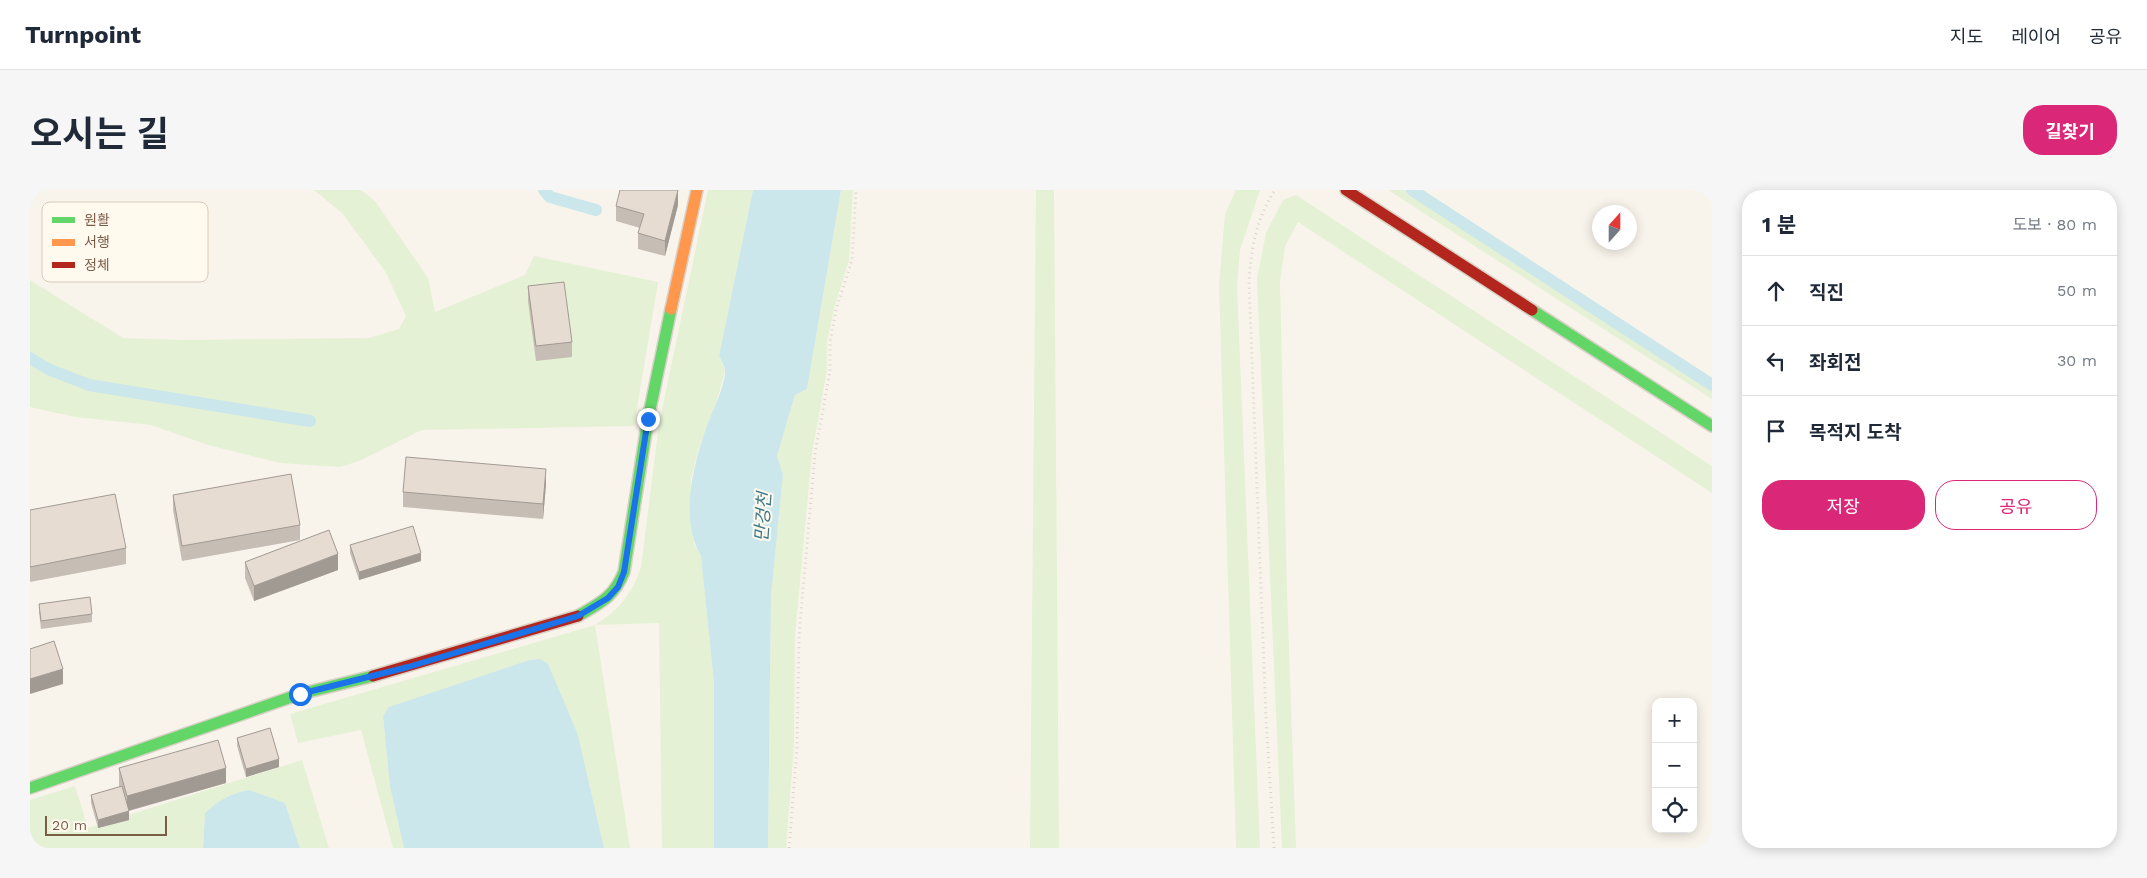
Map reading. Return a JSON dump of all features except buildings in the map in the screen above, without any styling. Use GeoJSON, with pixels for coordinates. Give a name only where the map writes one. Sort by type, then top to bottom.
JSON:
{"type":"FeatureCollection","features":[{"type":"Feature","properties":{"kind":"street"},"geometry":{"type":"LineString","coordinates":[[30,788],[300,694],[408,667],[578,616],[608,598],[618,587],[624,572],[648,419],[697,190]]}},
{"type":"Feature","properties":{"kind":"street"},"geometry":{"type":"LineString","coordinates":[[1346,190],[1712,426]]}},
{"type":"Feature","properties":{"kind":"path"},"geometry":{"type":"LineString","coordinates":[[789,848],[797,746],[799,636],[815,453],[830,371],[830,342],[836,310],[852,260],[856,190]]}},
{"type":"Feature","properties":{"kind":"path"},"geometry":{"type":"LineString","coordinates":[[1274,848],[1266,718],[1249,282],[1251,249],[1257,225],[1275,190]]}},
{"type":"Feature","properties":{"kind":"green space"},"geometry":{"type":"Polygon","coordinates":[[[314,190],[361,190],[375,201],[428,278],[435,312],[525,275],[534,256],[658,282],[634,426],[422,430],[359,461],[340,467],[280,463],[208,445],[151,425],[75,417],[30,407],[30,362],[44,371],[91,390],[311,426],[317,422],[309,416],[92,382],[48,364],[30,351],[30,280],[123,338],[180,340],[369,338],[399,329],[406,316],[385,271],[342,213],[314,190]]]}},
{"type":"Feature","properties":{"kind":"green space"},"geometry":{"type":"Polygon","coordinates":[[[708,190],[753,190],[719,356],[725,371],[716,404],[698,451],[691,479],[694,544],[701,556],[714,683],[714,848],[662,848],[659,623],[595,625],[624,600],[641,567],[659,424],[708,190]]]}},
{"type":"Feature","properties":{"kind":"green space"},"geometry":{"type":"Polygon","coordinates":[[[841,190],[853,190],[849,260],[834,309],[827,342],[827,371],[812,453],[795,636],[794,746],[786,848],[768,848],[771,596],[783,474],[777,456],[795,395],[807,389],[841,190]]]}},
{"type":"Feature","properties":{"kind":"green space"},"geometry":{"type":"Polygon","coordinates":[[[1036,190],[1054,190],[1059,848],[1030,848],[1036,190]]]}},
{"type":"Feature","properties":{"kind":"green space"},"geometry":{"type":"Polygon","coordinates":[[[1236,190],[1260,190],[1240,250],[1237,286],[1260,848],[1236,848],[1219,285],[1225,214],[1236,190]]]}},
{"type":"Feature","properties":{"kind":"green space"},"geometry":{"type":"Polygon","coordinates":[[[1388,190],[1406,190],[1712,389],[1712,399],[1388,190]]]}},
{"type":"Feature","properties":{"kind":"green space"},"geometry":{"type":"Polygon","coordinates":[[[1296,195],[1712,466],[1712,493],[1298,222],[1285,246],[1280,282],[1287,592],[1296,848],[1282,848],[1257,279],[1266,233],[1283,200],[1296,195]]]}},
{"type":"Feature","properties":{"kind":"green space"},"geometry":{"type":"Polygon","coordinates":[[[595,625],[630,848],[604,848],[578,735],[540,659],[529,660],[390,707],[383,716],[390,787],[404,848],[393,848],[361,730],[298,743],[290,714],[595,625]]]}},
{"type":"Feature","properties":{"kind":"green space"},"geometry":{"type":"Polygon","coordinates":[[[302,760],[329,848],[300,848],[285,803],[205,813],[203,848],[30,848],[30,800],[75,786],[88,828],[302,760]]]}},
{"type":"Feature","properties":{"kind":"water","name":"만겅천"},"geometry":{"type":"Polygon","coordinates":[[[753,190],[841,190],[807,389],[795,395],[777,456],[783,474],[771,596],[768,848],[714,848],[714,683],[701,556],[694,540],[691,523],[691,487],[704,434],[724,381],[725,370],[719,356],[753,190]]]}},
{"type":"Feature","properties":{"kind":"water"},"geometry":{"type":"Polygon","coordinates":[[[540,659],[548,664],[578,735],[604,848],[404,848],[390,787],[383,716],[389,707],[529,660],[540,659]]]}},
{"type":"Feature","properties":{"kind":"water"},"geometry":{"type":"Polygon","coordinates":[[[249,790],[285,803],[300,848],[203,848],[205,813],[225,798],[249,790]]]}},
{"type":"Feature","properties":{"kind":"waterway"},"geometry":{"type":"LineString","coordinates":[[544,190],[550,197],[596,210]]}},
{"type":"Feature","properties":{"kind":"waterway"},"geometry":{"type":"LineString","coordinates":[[1412,190],[1712,385]]}},
{"type":"Feature","properties":{"kind":"waterway"},"geometry":{"type":"LineString","coordinates":[[30,358],[48,369],[89,385],[310,421]]}},
{"type":"Feature","properties":{"kind":"traffic: fast"},"geometry":{"type":"LineString","coordinates":[[578,616],[606,598],[616,588],[624,572],[648,419],[671,309]]}},
{"type":"Feature","properties":{"kind":"traffic: fast"},"geometry":{"type":"LineString","coordinates":[[1532,310],[1712,426]]}},
{"type":"Feature","properties":{"kind":"traffic: fast"},"geometry":{"type":"LineString","coordinates":[[30,788],[300,694],[373,676]]}},
{"type":"Feature","properties":{"kind":"traffic: slow"},"geometry":{"type":"LineString","coordinates":[[671,309],[697,190]]}},
{"type":"Feature","properties":{"kind":"traffic: jam"},"geometry":{"type":"LineString","coordinates":[[1346,190],[1532,310]]}},
{"type":"Feature","properties":{"kind":"traffic: jam"},"geometry":{"type":"LineString","coordinates":[[373,676],[578,616]]}},
{"type":"Feature","properties":{"kind":"route"},"geometry":{"type":"LineString","coordinates":[[300,694],[408,667],[578,616],[608,598],[618,587],[624,572],[648,419]]}}]}
